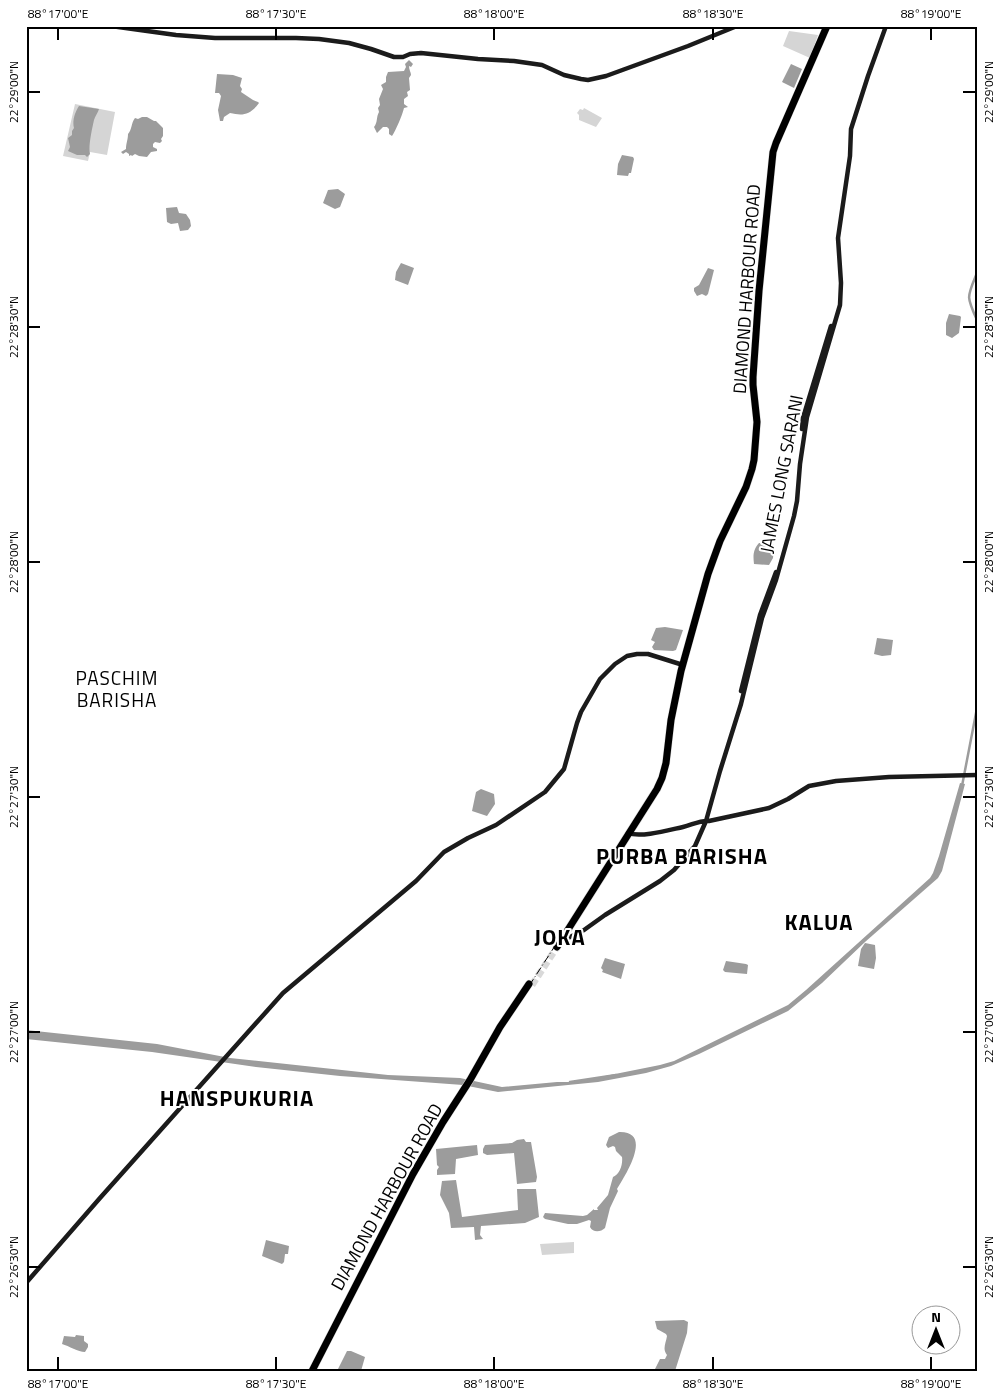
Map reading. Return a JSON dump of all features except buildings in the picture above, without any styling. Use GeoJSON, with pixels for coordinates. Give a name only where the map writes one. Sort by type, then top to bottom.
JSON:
{"type":"FeatureCollection","features":[{"type":"Feature","properties":{"kind":"highway","name":"DIAMOND HARBOUR ROAD"},"geometry":{"type":"LineString","coordinates":[[558,944],[654,788],[664,764],[668,721],[704,576],[744,487],[751,464],[753,422],[750,387],[773,152],[781,128],[825,26]]}},
{"type":"Feature","properties":{"kind":"highway","name":"DIAMOND HARBOUR ROAD"},"geometry":{"type":"LineString","coordinates":[[312,1371],[410,1180],[442,1123],[512,1008],[530,985]]}},
{"type":"Feature","properties":{"kind":"main road"},"geometry":{"type":"LineString","coordinates":[[111,26],[175,35],[215,38],[319,39],[349,43],[394,57],[421,53],[521,61],[542,65],[564,75],[588,80],[606,76],[737,26]]}},
{"type":"Feature","properties":{"kind":"main road","name":"JAMES LONG SARANI"},"geometry":{"type":"LineString","coordinates":[[565,932],[572,934],[672,869],[684,857],[695,841],[705,821],[717,769],[735,717],[760,615],[787,535],[798,482],[803,418],[824,356],[838,301],[836,241],[843,199],[851,119],[884,26]]}},
{"type":"Feature","properties":{"kind":"main road"},"geometry":{"type":"LineString","coordinates":[[26,1283],[283,993],[416,881],[444,852],[498,824],[545,792],[564,769],[575,728],[584,708],[600,679],[615,664],[627,656],[648,654],[681,665]]}},
{"type":"Feature","properties":{"kind":"main road"},"geometry":{"type":"LineString","coordinates":[[628,832],[638,835],[654,833],[769,808],[810,786],[836,781],[901,776],[977,775]]}},
{"type":"Feature","properties":{"kind":"main road","name":"DIAMOND HARBOUR ROAD"},"geometry":{"type":"LineString","coordinates":[[558,944],[660,881],[674,870],[695,846],[705,821]]}},
{"type":"Feature","properties":{"kind":"shaded area"},"geometry":{"type":"Polygon","coordinates":[[[789,31],[818,35],[810,58],[783,46],[789,31]]]}},
{"type":"Feature","properties":{"kind":"shaded area"},"geometry":{"type":"Polygon","coordinates":[[[409,60],[413,64],[411,67],[409,66],[411,75],[409,78],[410,90],[407,92],[408,96],[404,99],[404,104],[408,107],[404,108],[392,136],[389,134],[387,127],[383,127],[377,133],[374,127],[379,112],[379,99],[383,89],[381,85],[386,82],[388,72],[404,71],[405,64],[409,60]]]}},
{"type":"Feature","properties":{"kind":"shaded area"},"geometry":{"type":"Polygon","coordinates":[[[791,64],[802,69],[794,88],[782,82],[791,64]]]}},
{"type":"Feature","properties":{"kind":"shaded area"},"geometry":{"type":"Polygon","coordinates":[[[217,74],[233,75],[242,78],[241,92],[259,103],[249,112],[243,114],[230,113],[224,117],[223,121],[220,121],[218,110],[221,96],[219,93],[215,93],[217,74]]]}},
{"type":"Feature","properties":{"kind":"shaded area"},"geometry":{"type":"Polygon","coordinates":[[[75,104],[115,112],[107,155],[90,152],[88,161],[63,156],[75,104]]]}},
{"type":"Feature","properties":{"kind":"shaded area"},"geometry":{"type":"Polygon","coordinates":[[[79,106],[99,109],[94,119],[90,154],[87,157],[68,151],[70,147],[68,138],[72,135],[74,117],[79,106]]]}},
{"type":"Feature","properties":{"kind":"shaded area"},"geometry":{"type":"Polygon","coordinates":[[[584,108],[602,118],[596,127],[579,120],[577,113],[580,109],[583,110],[584,108]]]}},
{"type":"Feature","properties":{"kind":"shaded area"},"geometry":{"type":"Polygon","coordinates":[[[142,117],[156,121],[163,128],[162,141],[153,144],[157,151],[151,152],[147,157],[135,154],[129,156],[126,152],[123,154],[121,152],[126,149],[128,134],[135,118],[142,117]]]}},
{"type":"Feature","properties":{"kind":"shaded area"},"geometry":{"type":"Polygon","coordinates":[[[622,155],[633,157],[634,159],[631,173],[628,176],[617,175],[618,164],[622,155]]]}},
{"type":"Feature","properties":{"kind":"shaded area"},"geometry":{"type":"Polygon","coordinates":[[[338,189],[345,194],[340,207],[335,209],[323,203],[328,190],[338,189]]]}},
{"type":"Feature","properties":{"kind":"shaded area"},"geometry":{"type":"Polygon","coordinates":[[[177,207],[179,213],[186,214],[190,220],[191,226],[188,230],[180,231],[178,223],[171,224],[167,222],[166,208],[177,207]]]}},
{"type":"Feature","properties":{"kind":"shaded area"},"geometry":{"type":"Polygon","coordinates":[[[401,263],[414,268],[408,285],[395,280],[396,272],[401,263]]]}},
{"type":"Feature","properties":{"kind":"shaded area"},"geometry":{"type":"Polygon","coordinates":[[[708,268],[714,270],[708,294],[706,296],[702,294],[697,296],[694,288],[699,285],[708,268]]]}},
{"type":"Feature","properties":{"kind":"shaded area"},"geometry":{"type":"Polygon","coordinates":[[[949,314],[961,317],[959,333],[952,338],[946,335],[946,323],[949,314]]]}},
{"type":"Feature","properties":{"kind":"shaded area"},"geometry":{"type":"Polygon","coordinates":[[[759,543],[774,545],[773,558],[769,565],[754,564],[754,553],[759,543]]]}},
{"type":"Feature","properties":{"kind":"shaded area"},"geometry":{"type":"Polygon","coordinates":[[[665,627],[683,630],[676,650],[654,650],[652,647],[655,642],[651,640],[656,628],[665,627]]]}},
{"type":"Feature","properties":{"kind":"shaded area"},"geometry":{"type":"Polygon","coordinates":[[[877,638],[893,640],[891,655],[882,656],[874,654],[877,638]]]}},
{"type":"Feature","properties":{"kind":"shaded area"},"geometry":{"type":"Polygon","coordinates":[[[960,783],[965,784],[942,871],[938,878],[865,942],[822,983],[788,1011],[699,1054],[671,1066],[646,1073],[598,1082],[498,1092],[463,1085],[340,1076],[256,1067],[152,1052],[26,1039],[26,1030],[157,1044],[230,1058],[388,1075],[460,1078],[502,1087],[575,1082],[660,1065],[674,1061],[788,1005],[930,878],[939,856],[960,783]]]}},
{"type":"Feature","properties":{"kind":"shaded area"},"geometry":{"type":"Polygon","coordinates":[[[481,789],[494,794],[495,804],[487,816],[472,811],[476,792],[481,789]]]}},
{"type":"Feature","properties":{"kind":"shaded area"},"geometry":{"type":"Polygon","coordinates":[[[865,943],[875,945],[876,958],[874,969],[858,966],[861,949],[865,943]]]}},
{"type":"Feature","properties":{"kind":"shaded area"},"geometry":{"type":"Polygon","coordinates":[[[605,958],[625,964],[621,979],[602,972],[601,968],[605,958]]]}},
{"type":"Feature","properties":{"kind":"shaded area"},"geometry":{"type":"Polygon","coordinates":[[[726,961],[748,965],[747,974],[725,972],[723,970],[726,961]]]}},
{"type":"Feature","properties":{"kind":"shaded area"},"geometry":{"type":"Polygon","coordinates":[[[619,1132],[629,1134],[635,1139],[636,1146],[630,1165],[617,1189],[618,1191],[610,1208],[605,1228],[599,1231],[593,1230],[590,1227],[591,1221],[589,1220],[577,1224],[568,1224],[545,1219],[543,1217],[545,1213],[583,1216],[594,1209],[598,1210],[597,1208],[608,1195],[613,1177],[621,1166],[622,1157],[615,1147],[608,1148],[606,1145],[609,1137],[619,1132]]]}},
{"type":"Feature","properties":{"kind":"shaded area"},"geometry":{"type":"Polygon","coordinates":[[[524,1139],[526,1142],[531,1142],[537,1177],[536,1182],[517,1184],[514,1153],[487,1155],[483,1153],[483,1149],[485,1145],[512,1143],[524,1139]]]}},
{"type":"Feature","properties":{"kind":"shaded area"},"geometry":{"type":"Polygon","coordinates":[[[477,1145],[478,1155],[456,1159],[455,1174],[437,1175],[439,1167],[437,1165],[436,1149],[477,1145]]]}},
{"type":"Feature","properties":{"kind":"shaded area"},"geometry":{"type":"Polygon","coordinates":[[[456,1180],[462,1217],[518,1210],[517,1189],[536,1189],[539,1217],[525,1223],[481,1226],[480,1235],[483,1239],[475,1240],[474,1227],[451,1228],[449,1213],[440,1195],[442,1181],[456,1180]]]}},
{"type":"Feature","properties":{"kind":"shaded area"},"geometry":{"type":"Polygon","coordinates":[[[266,1240],[289,1246],[288,1254],[285,1254],[282,1264],[262,1256],[266,1240]]]}},
{"type":"Feature","properties":{"kind":"shaded area"},"geometry":{"type":"Polygon","coordinates":[[[574,1242],[574,1253],[542,1255],[540,1244],[574,1242]]]}},
{"type":"Feature","properties":{"kind":"shaded area"},"geometry":{"type":"Polygon","coordinates":[[[684,1320],[688,1322],[687,1333],[675,1371],[654,1371],[660,1359],[665,1359],[667,1355],[665,1348],[667,1336],[657,1329],[655,1321],[684,1320]]]}},
{"type":"Feature","properties":{"kind":"shaded area"},"geometry":{"type":"Polygon","coordinates":[[[76,1335],[84,1336],[84,1341],[88,1344],[85,1352],[62,1344],[64,1336],[75,1337],[76,1335]]]}},
{"type":"Feature","properties":{"kind":"shaded area"},"geometry":{"type":"Polygon","coordinates":[[[347,1351],[365,1357],[361,1371],[337,1371],[347,1351]]]}},
{"type":"Feature","properties":{"kind":"waterway"},"geometry":{"type":"LineString","coordinates":[[977,273],[969,296],[977,320]]}},
{"type":"Feature","properties":{"kind":"waterway"},"geometry":{"type":"LineString","coordinates":[[962,786],[977,708]]}},
{"type":"Feature","properties":{"kind":"waterway"},"geometry":{"type":"LineString","coordinates":[[570,1082],[616,1075]]}},
{"type":"Feature","properties":{"kind":"tunnel"},"geometry":{"type":"LineString","coordinates":[[532,985],[557,947]]}},
{"type":"Feature","properties":{"kind":"railway"},"geometry":{"type":"LineString","coordinates":[[529,986],[641,813],[660,780],[666,757],[675,689],[701,591],[714,552],[746,484],[751,469],[755,428],[752,389],[755,330],[771,159],[775,143],[826,26]]}},
{"type":"Feature","properties":{"kind":"district","name":"PASCHIM BARISHA"},"geometry":{"type":"Point","coordinates":[117,689]}},
{"type":"Feature","properties":{"kind":"district","name":"PURBA BARISHA"},"geometry":{"type":"Point","coordinates":[682,856]}},
{"type":"Feature","properties":{"kind":"district","name":"KALUA"},"geometry":{"type":"Point","coordinates":[819,922]}},
{"type":"Feature","properties":{"kind":"district","name":"JOKA"},"geometry":{"type":"Point","coordinates":[560,937]}},
{"type":"Feature","properties":{"kind":"district","name":"HANSPUKURIA"},"geometry":{"type":"Point","coordinates":[237,1098]}}]}
